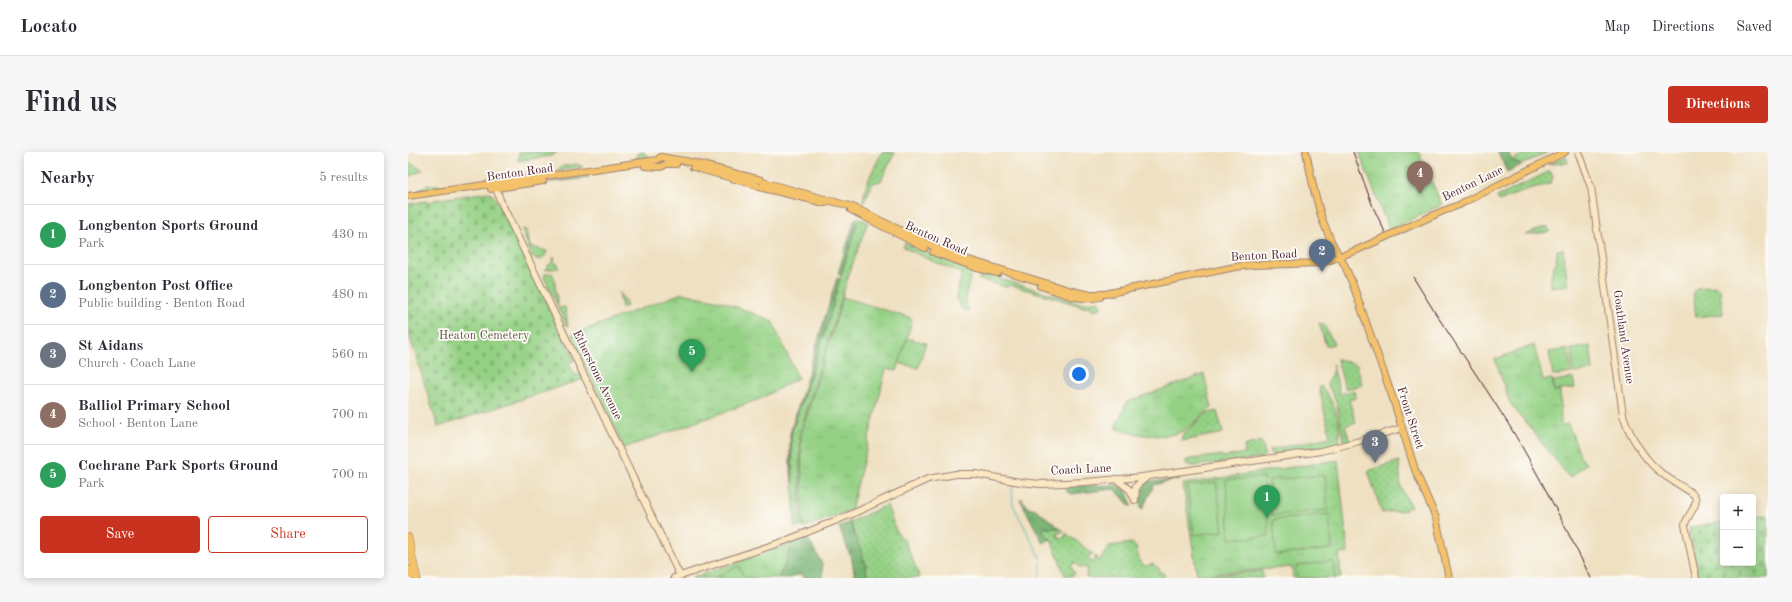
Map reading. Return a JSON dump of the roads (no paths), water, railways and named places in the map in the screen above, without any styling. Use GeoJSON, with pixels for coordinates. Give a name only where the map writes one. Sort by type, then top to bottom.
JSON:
{"type":"FeatureCollection","features":[{"type":"Feature","properties":{"kind":"highway"},"geometry":{"type":"LineString","coordinates":[[408,537],[417,578]]}},
{"type":"Feature","properties":{"kind":"highway"},"geometry":{"type":"LineString","coordinates":[[408,569],[410,578]]}},
{"type":"Feature","properties":{"kind":"main road","name":"Front Street"},"geometry":{"type":"LineString","coordinates":[[1306,152],[1326,229],[1336,249],[1343,256],[1345,266],[1365,317],[1415,470],[1436,518],[1449,578]]}},
{"type":"Feature","properties":{"kind":"main road","name":"Benton Lane"},"geometry":{"type":"LineString","coordinates":[[1330,261],[1424,219],[1459,206],[1466,201],[1564,152]]}},
{"type":"Feature","properties":{"kind":"main road","name":"Benton Road"},"geometry":{"type":"LineString","coordinates":[[408,200],[647,165],[661,160],[690,162],[760,183],[853,207],[938,250],[969,261],[1085,294],[1106,294],[1252,265],[1305,265],[1330,261]]}},
{"type":"Feature","properties":{"kind":"main road","name":"Benton Road"},"geometry":{"type":"LineString","coordinates":[[408,196],[496,186]]}},
{"type":"Feature","properties":{"kind":"street","name":"Goathland Avenue"},"geometry":{"type":"LineString","coordinates":[[1578,152],[1591,187],[1625,419],[1647,460],[1665,477],[1691,492],[1696,498],[1696,503],[1686,518],[1696,578]]}},
{"type":"Feature","properties":{"kind":"street","name":"Etherstone Avenue"},"geometry":{"type":"LineString","coordinates":[[496,186],[499,198],[677,577]]}},
{"type":"Feature","properties":{"kind":"street","name":"Coach Lane"},"geometry":{"type":"LineString","coordinates":[[677,577],[770,546],[845,517],[917,484],[945,476],[976,474],[1020,482],[1041,484],[1148,476],[1321,451],[1402,428]]}},
{"type":"Feature","properties":{"kind":"street"},"geometry":{"type":"LineString","coordinates":[[1116,479],[1130,490],[1135,500],[1136,486],[1148,476]]}},
{"type":"Feature","properties":{"kind":"waterway"},"geometry":{"type":"LineString","coordinates":[[1012,485],[1013,505],[1040,557],[1040,578]]}},
{"type":"Feature","properties":{"kind":"tram line"},"geometry":{"type":"LineString","coordinates":[[1353,152],[1373,207],[1385,232]]}},
{"type":"Feature","properties":{"kind":"tram line"},"geometry":{"type":"LineString","coordinates":[[1413,277],[1436,315],[1497,406],[1531,462],[1591,578]]}},
{"type":"Feature","properties":{"kind":"place","name":"Balliol Primary School"},"geometry":{"type":"Point","coordinates":[1420,194]}},
{"type":"Feature","properties":{"kind":"place","name":"Longbenton Post Office"},"geometry":{"type":"Point","coordinates":[1322,272]}},
{"type":"Feature","properties":{"kind":"place","name":"Cochrane Park Sports Ground"},"geometry":{"type":"Point","coordinates":[692,372]}},
{"type":"Feature","properties":{"kind":"place","name":"St Aidans"},"geometry":{"type":"Point","coordinates":[1375,463]}},
{"type":"Feature","properties":{"kind":"place","name":"Longbenton Sports Ground"},"geometry":{"type":"Point","coordinates":[1267,518]}},
{"type":"Feature","properties":{"kind":"park label","name":"Heaton Cemetery"},"geometry":{"type":"Point","coordinates":[484,336]}}]}
